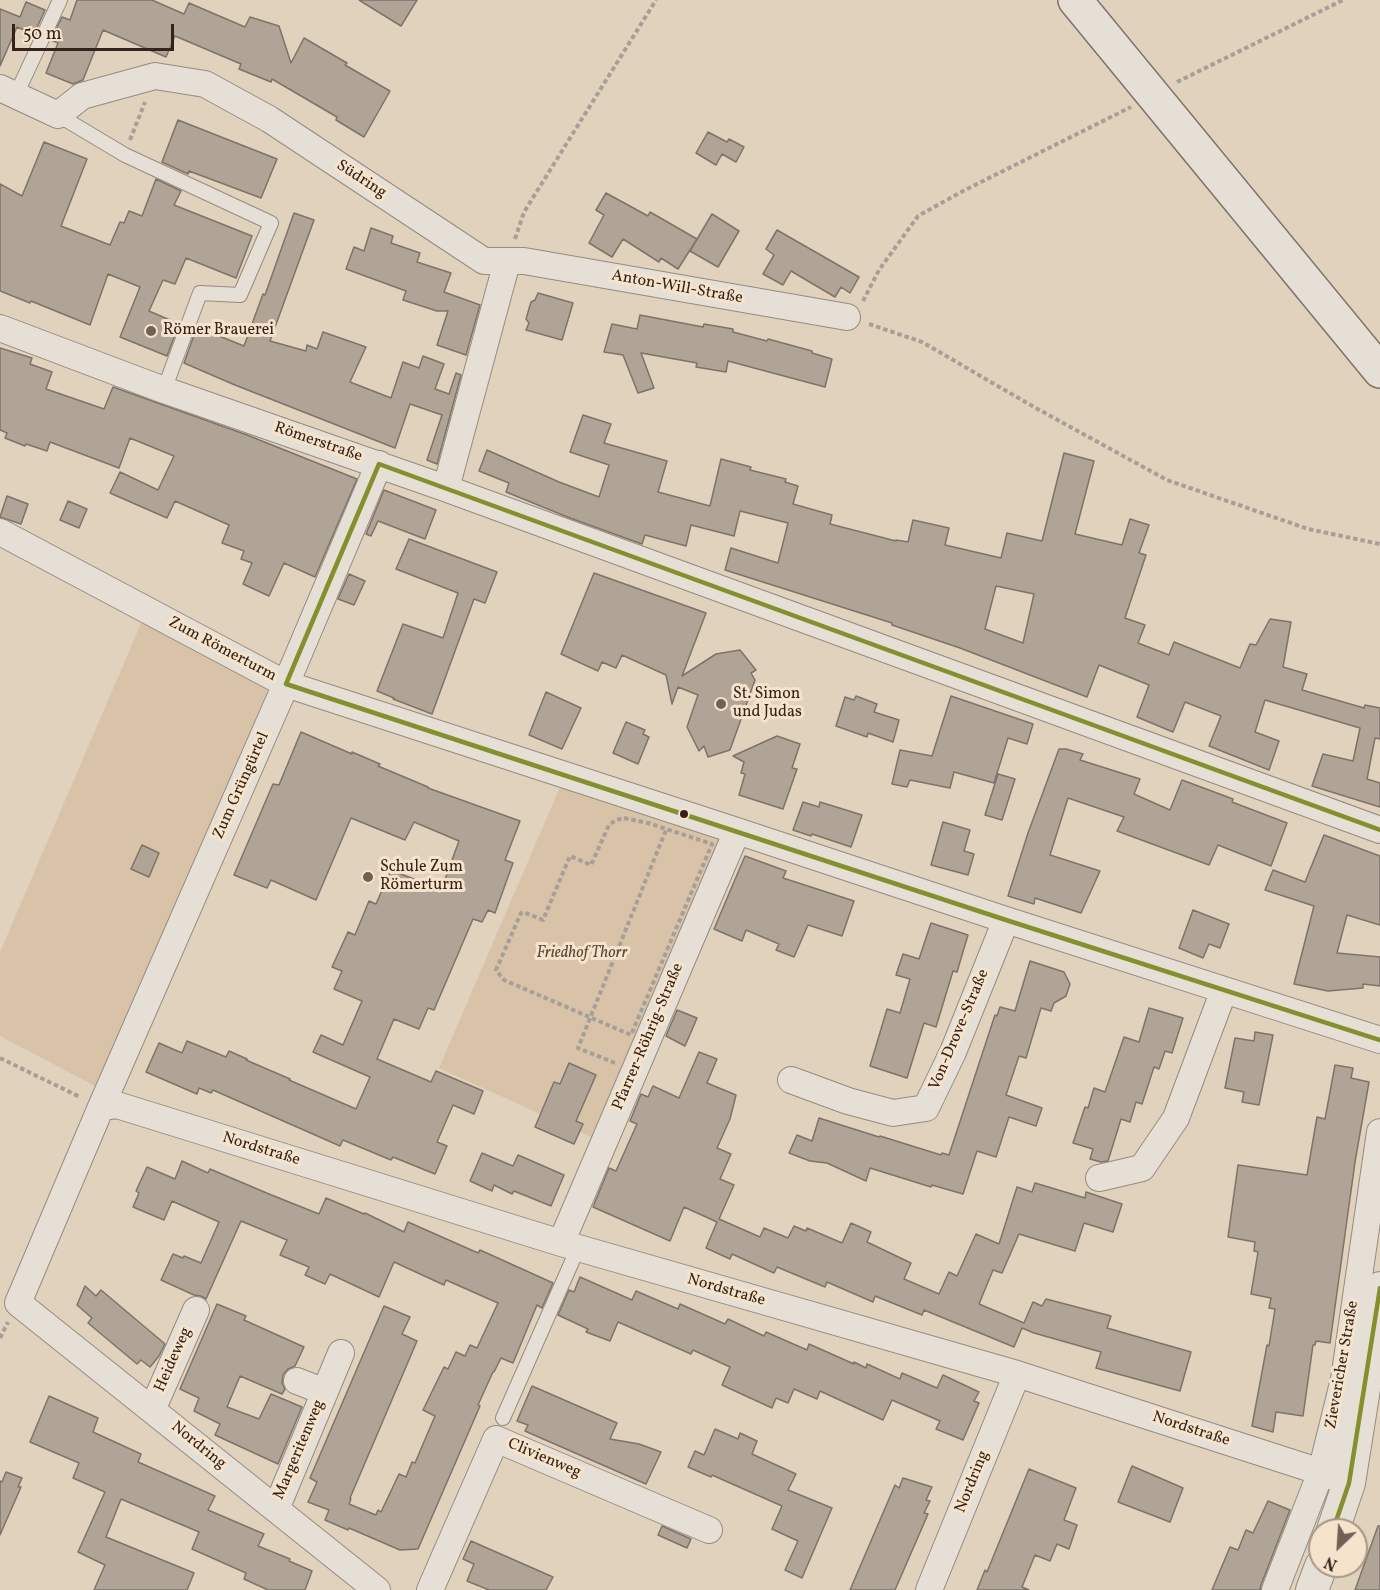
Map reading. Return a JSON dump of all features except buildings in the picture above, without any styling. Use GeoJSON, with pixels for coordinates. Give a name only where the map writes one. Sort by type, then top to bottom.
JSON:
{"type":"FeatureCollection","features":[{"type":"Feature","properties":{"kind":"main road"},"geometry":{"type":"LineString","coordinates":[[1075,0],[1380,371]]}},
{"type":"Feature","properties":{"kind":"street","name":"Südring"},"geometry":{"type":"LineString","coordinates":[[58,115],[82,96],[155,76],[205,84],[269,119],[484,261],[507,262]]}},
{"type":"Feature","properties":{"kind":"street"},"geometry":{"type":"LineString","coordinates":[[8,91],[58,115]]}},
{"type":"Feature","properties":{"kind":"street","name":"Anton-Will-Straße"},"geometry":{"type":"LineString","coordinates":[[507,262],[524,261],[853,318]]}},
{"type":"Feature","properties":{"kind":"street"},"geometry":{"type":"LineString","coordinates":[[446,488],[507,262]]}},
{"type":"Feature","properties":{"kind":"street","name":"Römerstraße"},"geometry":{"type":"LineString","coordinates":[[0,328],[164,390],[446,488],[1380,830]]}},
{"type":"Feature","properties":{"kind":"street","name":"Zum Grüngürtel"},"geometry":{"type":"LineString","coordinates":[[18,1303],[379,464]]}},
{"type":"Feature","properties":{"kind":"street","name":"Zum Römerturm"},"geometry":{"type":"LineString","coordinates":[[0,532],[286,684],[669,819],[737,831],[1380,1041]]}},
{"type":"Feature","properties":{"kind":"street","name":"Pfarrer-Röhrig-Straße"},"geometry":{"type":"LineString","coordinates":[[569,1246],[634,1072],[737,831]]}},
{"type":"Feature","properties":{"kind":"street","name":"Von-Drove-Straße"},"geometry":{"type":"LineString","coordinates":[[790,1080],[848,1101],[893,1113],[926,1108],[953,1052],[1006,920]]}},
{"type":"Feature","properties":{"kind":"street"},"geometry":{"type":"LineString","coordinates":[[1099,1178],[1142,1168],[1176,1118],[1224,990]]}},
{"type":"Feature","properties":{"kind":"street","name":"Nordstraße"},"geometry":{"type":"LineString","coordinates":[[101,1107],[117,1105],[569,1246],[1017,1374],[1335,1478]]}},
{"type":"Feature","properties":{"kind":"street","name":"Zievericher Straße"},"geometry":{"type":"LineString","coordinates":[[1333,1518],[1344,1379],[1380,1132]]}},
{"type":"Feature","properties":{"kind":"street","name":"Zievericher Straße"},"geometry":{"type":"LineString","coordinates":[[1275,1590],[1335,1478],[1380,1288]]}},
{"type":"Feature","properties":{"kind":"street","name":"Nordring"},"geometry":{"type":"LineString","coordinates":[[18,1303],[377,1590]]}},
{"type":"Feature","properties":{"kind":"street","name":"Heideweg"},"geometry":{"type":"LineString","coordinates":[[152,1410],[196,1310]]}},
{"type":"Feature","properties":{"kind":"street","name":"Margeritenweg"},"geometry":{"type":"LineString","coordinates":[[276,1509],[341,1353]]}},
{"type":"Feature","properties":{"kind":"street","name":"Nordring"},"geometry":{"type":"LineString","coordinates":[[929,1590],[1017,1374]]}},
{"type":"Feature","properties":{"kind":"street","name":"Margeritenweg"},"geometry":{"type":"LineString","coordinates":[[297,1381],[325,1392]]}},
{"type":"Feature","properties":{"kind":"street","name":"Clivienweg"},"geometry":{"type":"LineString","coordinates":[[430,1590],[496,1439],[709,1530]]}},
{"type":"Feature","properties":{"kind":"lane"},"geometry":{"type":"LineString","coordinates":[[8,91],[60,0]]}},
{"type":"Feature","properties":{"kind":"lane"},"geometry":{"type":"LineString","coordinates":[[58,115],[125,155],[271,223],[240,295],[200,293],[164,390]]}},
{"type":"Feature","properties":{"kind":"lane"},"geometry":{"type":"LineString","coordinates":[[503,1418],[569,1246]]}},
{"type":"Feature","properties":{"kind":"path"},"geometry":{"type":"LineString","coordinates":[[507,262],[524,212],[656,0]]}},
{"type":"Feature","properties":{"kind":"path"},"geometry":{"type":"LineString","coordinates":[[1343,0],[963,191],[918,216],[879,270],[853,318],[922,342],[1167,480],[1308,529],[1380,544]]}},
{"type":"Feature","properties":{"kind":"path"},"geometry":{"type":"LineString","coordinates":[[125,155],[155,76]]}},
{"type":"Feature","properties":{"kind":"path"},"geometry":{"type":"LineString","coordinates":[[590,1018],[504,980],[496,970],[521,913],[543,920],[570,856],[591,865],[609,825],[616,819],[669,819],[590,1018],[578,1048],[634,1072]]}},
{"type":"Feature","properties":{"kind":"path"},"geometry":{"type":"LineString","coordinates":[[0,1058],[101,1107]]}},
{"type":"Feature","properties":{"kind":"green space"},"geometry":{"type":"Polygon","coordinates":[[[1176,95],[1380,342],[1380,355],[1175,99],[1176,95]]]}},
{"type":"Feature","properties":{"kind":"green space"},"geometry":{"type":"Polygon","coordinates":[[[142,621],[265,685],[270,692],[268,701],[95,1086],[0,1036],[0,952],[142,621]]]}},
{"type":"Feature","properties":{"kind":"green space","name":"Friedhof Thorr"},"geometry":{"type":"Polygon","coordinates":[[[560,787],[724,839],[595,1139],[439,1068],[560,787]]]}},
{"type":"Feature","properties":{"kind":"transit line"},"geometry":{"type":"LineString","coordinates":[[1380,830],[379,464],[286,684],[1380,1040]]}},
{"type":"Feature","properties":{"kind":"transit line"},"geometry":{"type":"LineString","coordinates":[[1337,1518],[1349,1483],[1380,1288]]}},
{"type":"Feature","properties":{"kind":"place","name":"Römer Brauerei"},"geometry":{"type":"Point","coordinates":[151,331]}},
{"type":"Feature","properties":{"kind":"place","name":"St. Simon und Judas"},"geometry":{"type":"Point","coordinates":[721,704]}},
{"type":"Feature","properties":{"kind":"place","name":"Schule Zum Römerturm"},"geometry":{"type":"Point","coordinates":[368,877]}}]}
